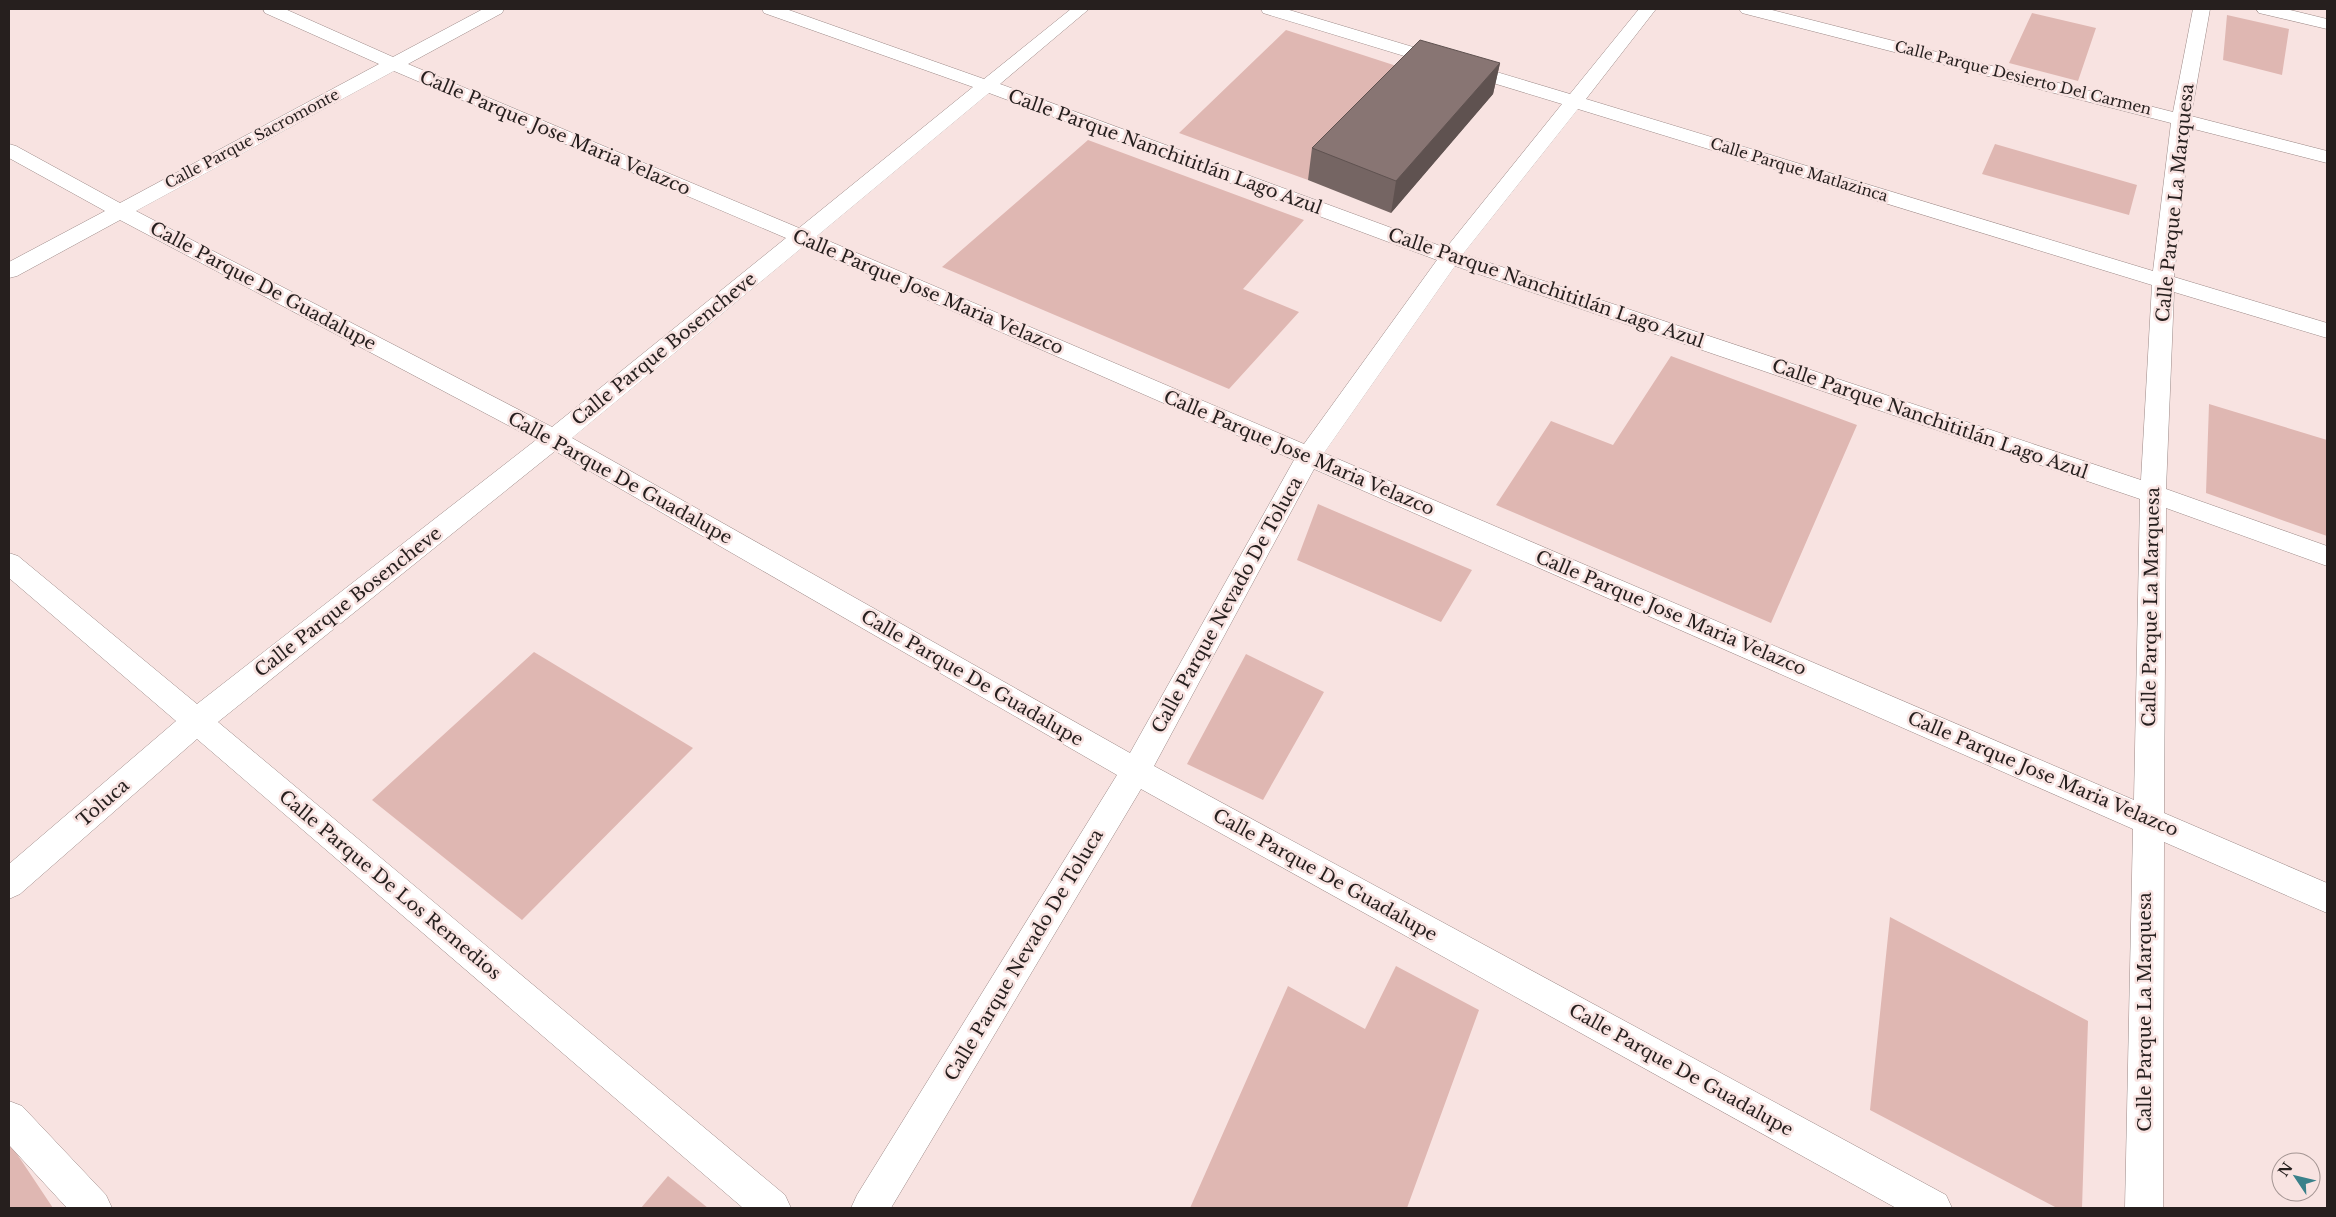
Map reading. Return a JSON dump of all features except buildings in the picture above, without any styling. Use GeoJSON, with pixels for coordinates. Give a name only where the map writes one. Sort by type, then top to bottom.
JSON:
{"type":"FeatureCollection","features":[{"type":"Feature","properties":{"kind":"street","name":"Calle Parque Jose Maria Velazco"},"geometry":{"type":"LineString","coordinates":[[271,9],[393,64],[802,237],[2147,818],[2327,898]]}},
{"type":"Feature","properties":{"kind":"street","name":"Calle Parque Sacromonte"},"geometry":{"type":"LineString","coordinates":[[9,271],[118,210],[496,9]]}},
{"type":"Feature","properties":{"kind":"street","name":"Calle Parque Nanchititlán Lago Azul"},"geometry":{"type":"LineString","coordinates":[[770,9],[987,86],[1450,257],[2153,494],[2327,556]]}},
{"type":"Feature","properties":{"kind":"street","name":"Calle Parque Bosencheve"},"geometry":{"type":"LineString","coordinates":[[197,721],[554,439],[1081,9]]}},
{"type":"Feature","properties":{"kind":"street","name":"Calle Parque Matlazinca"},"geometry":{"type":"LineString","coordinates":[[1270,9],[2327,331]]}},
{"type":"Feature","properties":{"kind":"street","name":"Calle Parque Nevado De Toluca"},"geometry":{"type":"LineString","coordinates":[[870,1208],[1136,771],[1308,456],[1450,257],[1648,9]]}},
{"type":"Feature","properties":{"kind":"street","name":"Calle Parque Desierto Del Carmen"},"geometry":{"type":"LineString","coordinates":[[1748,9],[2181,118],[2327,157]]}},
{"type":"Feature","properties":{"kind":"street","name":"Calle Parque La Marquesa"},"geometry":{"type":"LineString","coordinates":[[2144,1208],[2147,818],[2153,494],[2163,282],[2181,118],[2202,9]]}},
{"type":"Feature","properties":{"kind":"street"},"geometry":{"type":"LineString","coordinates":[[2265,9],[2327,24]]}},
{"type":"Feature","properties":{"kind":"street","name":"Calle Parque De Guadalupe"},"geometry":{"type":"LineString","coordinates":[[9,150],[118,210],[554,439],[1136,771],[1933,1208]]}},
{"type":"Feature","properties":{"kind":"street","name":"Calle Parque De Los Remedios"},"geometry":{"type":"LineString","coordinates":[[9,562],[772,1208]]}},
{"type":"Feature","properties":{"kind":"street","name":"Toluca"},"geometry":{"type":"LineString","coordinates":[[9,884],[197,721]]}},
{"type":"Feature","properties":{"kind":"street"},"geometry":{"type":"LineString","coordinates":[[9,1119],[94,1208]]}},
{"type":"Feature","properties":{"kind":"shaded area"},"geometry":{"type":"Polygon","coordinates":[[[2032,13],[2096,28],[2078,81],[2009,63],[2032,13]]]}},
{"type":"Feature","properties":{"kind":"shaded area"},"geometry":{"type":"Polygon","coordinates":[[[2227,15],[2289,29],[2282,75],[2223,60],[2227,15]]]}},
{"type":"Feature","properties":{"kind":"shaded area"},"geometry":{"type":"Polygon","coordinates":[[[1286,30],[1415,72],[1308,180],[1179,133],[1286,30]]]}},
{"type":"Feature","properties":{"kind":"shaded area"},"geometry":{"type":"Polygon","coordinates":[[[1088,140],[1304,220],[1243,289],[1299,312],[1229,389],[942,267],[1088,140]]]}},
{"type":"Feature","properties":{"kind":"shaded area"},"geometry":{"type":"Polygon","coordinates":[[[1995,144],[2137,185],[2129,215],[1982,174],[1995,144]]]}},
{"type":"Feature","properties":{"kind":"shaded area"},"geometry":{"type":"Polygon","coordinates":[[[1671,356],[1857,425],[1771,623],[1496,505],[1551,421],[1613,445],[1671,356]]]}},
{"type":"Feature","properties":{"kind":"shaded area"},"geometry":{"type":"Polygon","coordinates":[[[2209,404],[2327,440],[2327,536],[2206,493],[2209,404]]]}},
{"type":"Feature","properties":{"kind":"shaded area"},"geometry":{"type":"Polygon","coordinates":[[[1318,504],[1472,570],[1441,622],[1297,560],[1318,504]]]}},
{"type":"Feature","properties":{"kind":"shaded area"},"geometry":{"type":"Polygon","coordinates":[[[534,652],[693,748],[522,920],[372,800],[534,652]]]}},
{"type":"Feature","properties":{"kind":"shaded area"},"geometry":{"type":"Polygon","coordinates":[[[1246,654],[1324,692],[1263,800],[1187,764],[1246,654]]]}},
{"type":"Feature","properties":{"kind":"shaded area"},"geometry":{"type":"Polygon","coordinates":[[[1890,917],[2088,1021],[2082,1208],[2057,1208],[1870,1110],[1890,917]]]}},
{"type":"Feature","properties":{"kind":"shaded area"},"geometry":{"type":"Polygon","coordinates":[[[1396,966],[1479,1010],[1407,1208],[1190,1208],[1288,986],[1365,1029],[1396,966]]]}},
{"type":"Feature","properties":{"kind":"shaded area"},"geometry":{"type":"Polygon","coordinates":[[[9,1142],[53,1208],[9,1208],[9,1142]]]}},
{"type":"Feature","properties":{"kind":"shaded area"},"geometry":{"type":"Polygon","coordinates":[[[668,1176],[708,1208],[641,1208],[668,1176]]]}}]}
